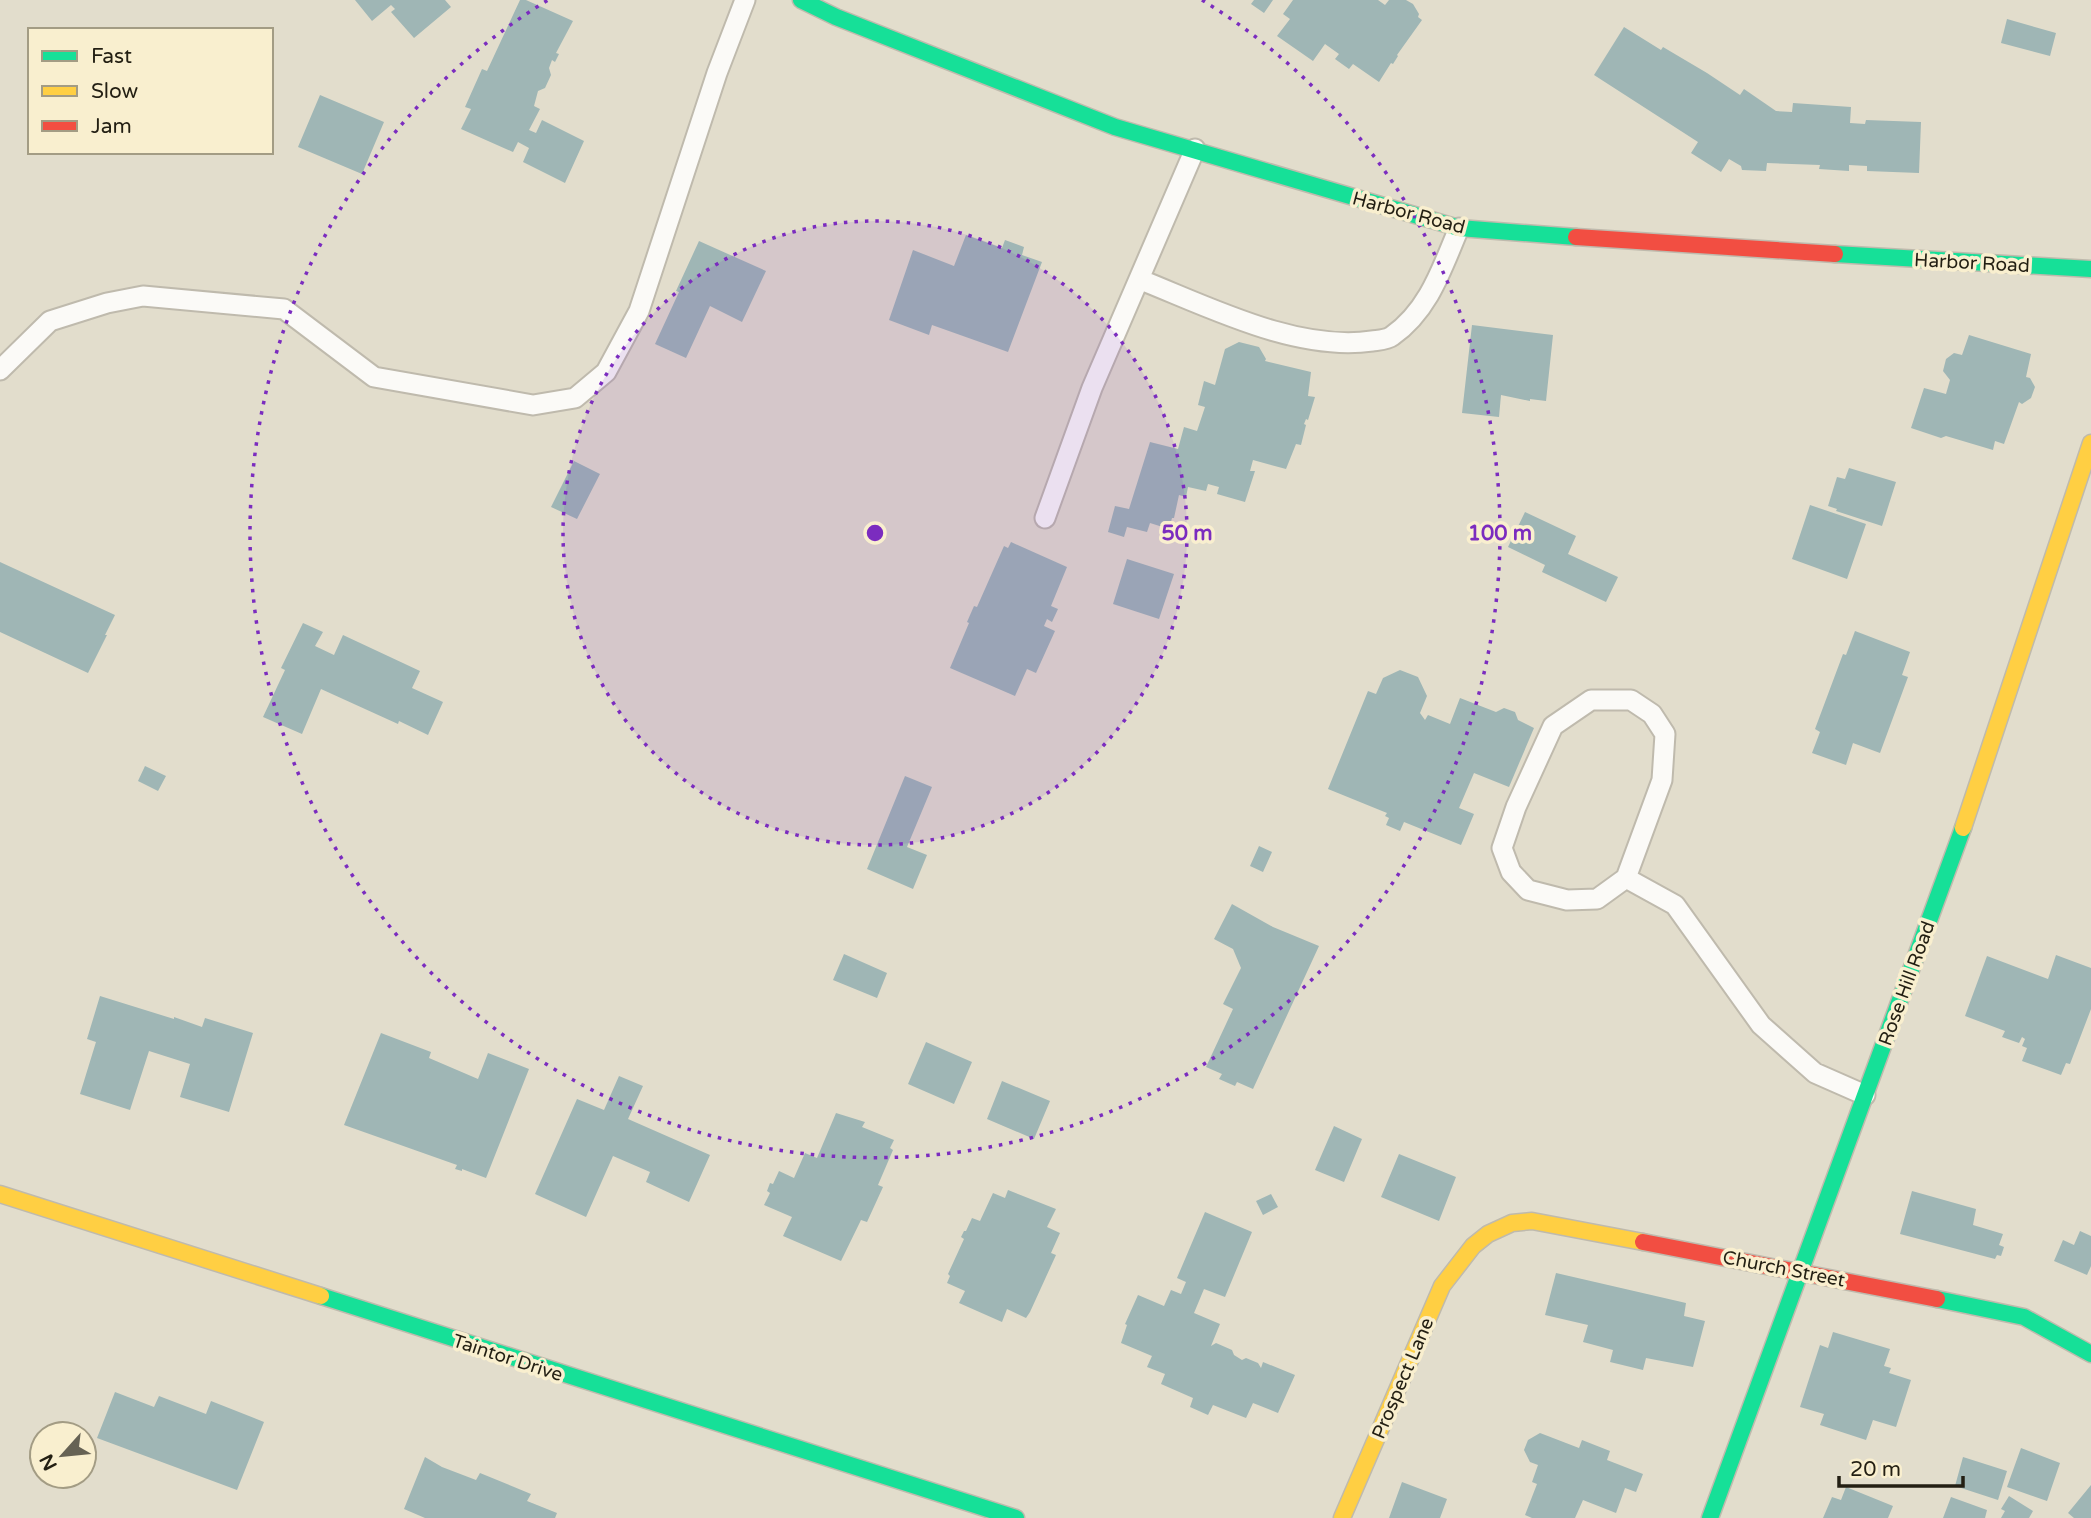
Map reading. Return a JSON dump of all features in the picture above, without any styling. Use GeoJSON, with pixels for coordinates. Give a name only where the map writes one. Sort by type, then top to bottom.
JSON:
{"type":"FeatureCollection","features":[{"type":"Feature","properties":{"kind":"street","name":"Harbor Road"},"geometry":{"type":"LineString","coordinates":[[801,0],[836,17],[1115,127],[1459,228],[1642,242],[2091,269]]}},
{"type":"Feature","properties":{"kind":"street","name":"Rose Hill Road"},"geometry":{"type":"LineString","coordinates":[[1710,1518],[1978,788],[2091,443]]}},
{"type":"Feature","properties":{"kind":"street","name":"Taintor Drive"},"geometry":{"type":"LineString","coordinates":[[0,1194],[1016,1518]]}},
{"type":"Feature","properties":{"kind":"street","name":"Church Street"},"geometry":{"type":"LineString","coordinates":[[1473,1246],[1488,1234],[1512,1223],[1532,1221],[1800,1271],[2024,1317],[2091,1354]]}},
{"type":"Feature","properties":{"kind":"street","name":"Prospect Lane"},"geometry":{"type":"LineString","coordinates":[[1342,1518],[1441,1286],[1473,1246]]}},
{"type":"Feature","properties":{"kind":"lane"},"geometry":{"type":"LineString","coordinates":[[0,370],[51,321],[107,303],[143,296],[284,309],[374,377],[533,405],[575,398],[606,372],[639,311],[717,73],[744,0]]}},
{"type":"Feature","properties":{"kind":"lane"},"geometry":{"type":"LineString","coordinates":[[1045,518],[1093,388],[1195,149]]}},
{"type":"Feature","properties":{"kind":"lane"},"geometry":{"type":"LineString","coordinates":[[1141,280],[1265,329],[1347,345],[1390,339],[1419,313],[1440,275],[1459,228]]}},
{"type":"Feature","properties":{"kind":"lane"},"geometry":{"type":"LineString","coordinates":[[1591,700],[1631,700],[1651,714],[1665,734],[1662,779],[1626,878],[1597,899],[1567,900],[1528,890],[1511,872],[1502,848],[1516,807],[1553,726],[1591,700]]}},
{"type":"Feature","properties":{"kind":"lane"},"geometry":{"type":"LineString","coordinates":[[1626,878],[1675,905],[1761,1025],[1815,1073],[1865,1095]]}},
{"type":"Feature","properties":{"kind":"building"},"geometry":{"type":"Polygon","coordinates":[[[355,0],[445,0],[451,7],[414,38],[391,12],[395,9],[391,5],[372,21],[355,0]]]}},
{"type":"Feature","properties":{"kind":"building"},"geometry":{"type":"Polygon","coordinates":[[[520,0],[526,0],[573,21],[556,53],[559,54],[555,62],[552,60],[549,68],[551,75],[545,88],[538,91],[534,106],[540,109],[529,130],[536,133],[542,120],[584,141],[565,183],[523,162],[529,148],[518,142],[513,152],[461,129],[471,109],[465,107],[482,69],[487,71],[520,0]]]}},
{"type":"Feature","properties":{"kind":"building"},"geometry":{"type":"Polygon","coordinates":[[[1254,0],[1273,0],[1264,13],[1251,4],[1254,0]]]}},
{"type":"Feature","properties":{"kind":"building"},"geometry":{"type":"Polygon","coordinates":[[[1293,0],[1378,0],[1385,5],[1389,0],[1406,0],[1413,4],[1422,20],[1379,82],[1353,64],[1349,69],[1335,59],[1339,54],[1325,44],[1313,61],[1277,36],[1290,19],[1283,14],[1293,0]]]}},
{"type":"Feature","properties":{"kind":"building"},"geometry":{"type":"Polygon","coordinates":[[[2007,19],[2056,33],[2050,56],[2001,43],[2007,19]]]}},
{"type":"Feature","properties":{"kind":"building"},"geometry":{"type":"Polygon","coordinates":[[[1624,27],[1661,50],[1663,47],[1740,95],[1744,89],[1776,111],[1792,112],[1793,103],[1851,107],[1850,123],[1865,124],[1866,120],[1921,122],[1919,173],[1867,171],[1867,166],[1849,165],[1849,171],[1819,169],[1820,165],[1767,163],[1766,171],[1742,170],[1741,166],[1729,159],[1721,172],[1691,153],[1698,142],[1594,75],[1624,27]]]}},
{"type":"Feature","properties":{"kind":"building"},"geometry":{"type":"Polygon","coordinates":[[[320,95],[384,122],[362,174],[298,147],[320,95]]]}},
{"type":"Feature","properties":{"kind":"building"},"geometry":{"type":"Polygon","coordinates":[[[966,235],[1002,248],[1005,240],[1024,247],[1022,255],[1042,262],[1008,352],[932,325],[929,335],[889,320],[913,250],[954,266],[966,235]]]}},
{"type":"Feature","properties":{"kind":"building"},"geometry":{"type":"Polygon","coordinates":[[[699,241],[766,271],[742,322],[710,306],[686,358],[655,344],[699,241]]]}},
{"type":"Feature","properties":{"kind":"building"},"geometry":{"type":"Polygon","coordinates":[[[1472,325],[1553,335],[1546,401],[1530,401],[1501,395],[1499,417],[1462,413],[1472,325]]]}},
{"type":"Feature","properties":{"kind":"building"},"geometry":{"type":"Polygon","coordinates":[[[1969,335],[2031,354],[2026,377],[2030,378],[2035,387],[2031,398],[2022,404],[2019,402],[2004,444],[1995,441],[1993,450],[1911,428],[1924,388],[1946,394],[1950,380],[1943,371],[1946,359],[1954,353],[1962,355],[1969,335]]]}},
{"type":"Feature","properties":{"kind":"building"},"geometry":{"type":"Polygon","coordinates":[[[1239,342],[1259,347],[1265,361],[1311,372],[1308,396],[1315,397],[1308,420],[1306,419],[1304,424],[1306,425],[1301,445],[1296,444],[1286,469],[1253,460],[1250,471],[1255,471],[1245,502],[1217,494],[1219,487],[1208,484],[1206,491],[1188,487],[1186,497],[1179,495],[1169,529],[1150,523],[1147,532],[1127,527],[1124,537],[1108,532],[1115,506],[1129,509],[1150,442],[1178,449],[1184,427],[1197,431],[1205,407],[1198,405],[1204,381],[1215,385],[1225,349],[1239,342]]]}},
{"type":"Feature","properties":{"kind":"building"},"geometry":{"type":"Polygon","coordinates":[[[574,461],[600,474],[577,519],[551,507],[574,461]]]}},
{"type":"Feature","properties":{"kind":"building"},"geometry":{"type":"Polygon","coordinates":[[[1849,468],[1896,482],[1882,526],[1828,506],[1837,477],[1845,479],[1849,468]]]}},
{"type":"Feature","properties":{"kind":"building"},"geometry":{"type":"Polygon","coordinates":[[[1810,505],[1866,524],[1847,579],[1792,559],[1810,505]]]}},
{"type":"Feature","properties":{"kind":"building"},"geometry":{"type":"Polygon","coordinates":[[[1525,512],[1576,536],[1568,554],[1618,577],[1606,602],[1542,572],[1545,565],[1508,547],[1525,512]]]}},
{"type":"Feature","properties":{"kind":"building"},"geometry":{"type":"Polygon","coordinates":[[[1011,542],[1067,567],[1051,606],[1058,609],[1052,622],[1047,619],[1044,626],[1055,631],[1036,673],[1027,669],[1015,696],[950,668],[974,606],[977,607],[1004,546],[1008,548],[1011,542]]]}},
{"type":"Feature","properties":{"kind":"building"},"geometry":{"type":"Polygon","coordinates":[[[1127,559],[1174,574],[1159,619],[1113,604],[1127,559]]]}},
{"type":"Feature","properties":{"kind":"building"},"geometry":{"type":"Polygon","coordinates":[[[0,562],[115,615],[88,673],[0,632],[0,562]]]}},
{"type":"Feature","properties":{"kind":"building"},"geometry":{"type":"Polygon","coordinates":[[[303,623],[323,632],[315,646],[334,655],[343,635],[420,671],[412,688],[443,702],[428,735],[321,689],[302,734],[263,717],[285,670],[281,668],[303,623]]]}},
{"type":"Feature","properties":{"kind":"building"},"geometry":{"type":"Polygon","coordinates":[[[1855,631],[1910,652],[1902,675],[1908,677],[1880,753],[1853,743],[1846,765],[1812,753],[1820,732],[1815,729],[1843,654],[1846,655],[1855,631]]]}},
{"type":"Feature","properties":{"kind":"building"},"geometry":{"type":"Polygon","coordinates":[[[1400,670],[1418,677],[1427,696],[1420,713],[1425,720],[1428,715],[1450,724],[1460,698],[1496,712],[1504,708],[1515,712],[1518,720],[1534,728],[1509,787],[1474,773],[1459,808],[1474,814],[1461,845],[1404,822],[1400,831],[1386,825],[1389,818],[1385,816],[1387,813],[1328,789],[1368,691],[1376,694],[1383,678],[1400,670]]]}},
{"type":"Feature","properties":{"kind":"building"},"geometry":{"type":"Polygon","coordinates":[[[145,766],[166,776],[158,791],[138,781],[145,766]]]}},
{"type":"Feature","properties":{"kind":"building"},"geometry":{"type":"Polygon","coordinates":[[[905,776],[932,787],[907,847],[927,855],[913,889],[867,869],[905,776]]]}},
{"type":"Feature","properties":{"kind":"building"},"geometry":{"type":"Polygon","coordinates":[[[1259,846],[1272,852],[1263,872],[1250,866],[1259,846]]]}},
{"type":"Feature","properties":{"kind":"building"},"geometry":{"type":"Polygon","coordinates":[[[1232,904],[1273,927],[1319,946],[1253,1089],[1237,1082],[1235,1086],[1219,1079],[1222,1074],[1206,1067],[1233,1009],[1223,1004],[1241,968],[1233,949],[1214,939],[1232,904]]]}},
{"type":"Feature","properties":{"kind":"building"},"geometry":{"type":"Polygon","coordinates":[[[844,954],[887,973],[877,998],[833,980],[844,954]]]}},
{"type":"Feature","properties":{"kind":"building"},"geometry":{"type":"Polygon","coordinates":[[[2056,955],[2091,968],[2091,1009],[2070,1064],[2066,1063],[2061,1075],[2022,1061],[2027,1048],[2022,1046],[2025,1039],[2022,1037],[2019,1043],[2002,1037],[2005,1031],[1965,1016],[1987,956],[2048,979],[2056,955]]]}},
{"type":"Feature","properties":{"kind":"building"},"geometry":{"type":"Polygon","coordinates":[[[100,996],[202,1027],[205,1018],[253,1033],[229,1112],[180,1097],[190,1064],[149,1051],[130,1110],[80,1094],[96,1042],[87,1039],[100,996]]]}},
{"type":"Feature","properties":{"kind":"building"},"geometry":{"type":"Polygon","coordinates":[[[381,1033],[431,1052],[429,1058],[478,1079],[488,1053],[529,1069],[486,1178],[455,1169],[457,1165],[344,1125],[381,1033]]]}},
{"type":"Feature","properties":{"kind":"building"},"geometry":{"type":"Polygon","coordinates":[[[926,1042],[972,1062],[954,1104],[908,1084],[926,1042]]]}},
{"type":"Feature","properties":{"kind":"building"},"geometry":{"type":"Polygon","coordinates":[[[619,1076],[643,1086],[628,1119],[710,1155],[689,1202],[646,1182],[650,1172],[613,1156],[586,1217],[535,1194],[577,1099],[604,1110],[619,1076]]]}},
{"type":"Feature","properties":{"kind":"building"},"geometry":{"type":"Polygon","coordinates":[[[1002,1081],[1050,1101],[1034,1139],[987,1119],[1002,1081]]]}},
{"type":"Feature","properties":{"kind":"building"},"geometry":{"type":"Polygon","coordinates":[[[836,1113],[865,1122],[862,1127],[894,1140],[890,1148],[893,1150],[878,1185],[883,1187],[867,1222],[861,1220],[841,1261],[783,1236],[792,1217],[764,1205],[770,1193],[767,1191],[770,1183],[773,1184],[779,1171],[794,1178],[805,1153],[817,1158],[836,1113]]]}},
{"type":"Feature","properties":{"kind":"building"},"geometry":{"type":"Polygon","coordinates":[[[1334,1126],[1362,1139],[1344,1182],[1315,1170],[1334,1126]]]}},
{"type":"Feature","properties":{"kind":"building"},"geometry":{"type":"Polygon","coordinates":[[[1399,1154],[1456,1177],[1439,1221],[1381,1197],[1399,1154]]]}},
{"type":"Feature","properties":{"kind":"building"},"geometry":{"type":"Polygon","coordinates":[[[1008,1190],[1056,1209],[1047,1227],[1060,1233],[1051,1253],[1056,1255],[1030,1312],[1026,1318],[1007,1309],[1002,1322],[959,1303],[965,1291],[947,1283],[950,1276],[948,1274],[964,1239],[961,1237],[972,1218],[980,1221],[993,1193],[1005,1198],[1008,1190]]]}},
{"type":"Feature","properties":{"kind":"building"},"geometry":{"type":"Polygon","coordinates":[[[1912,1191],[1976,1209],[1973,1225],[2003,1234],[1999,1245],[2004,1247],[2001,1256],[1997,1255],[1995,1259],[1900,1234],[1912,1191]]]}},
{"type":"Feature","properties":{"kind":"building"},"geometry":{"type":"Polygon","coordinates":[[[1271,1194],[1278,1207],[1263,1215],[1256,1201],[1271,1194]]]}},
{"type":"Feature","properties":{"kind":"building"},"geometry":{"type":"Polygon","coordinates":[[[1205,1212],[1252,1232],[1225,1297],[1204,1289],[1194,1313],[1220,1324],[1211,1346],[1216,1343],[1232,1350],[1234,1355],[1242,1360],[1246,1358],[1258,1363],[1261,1368],[1263,1362],[1295,1375],[1278,1413],[1253,1403],[1246,1418],[1213,1405],[1208,1415],[1190,1407],[1193,1398],[1161,1384],[1165,1374],[1147,1367],[1152,1356],[1121,1343],[1127,1325],[1125,1324],[1138,1295],[1164,1306],[1171,1290],[1181,1294],[1186,1282],[1177,1278],[1205,1212]]]}},
{"type":"Feature","properties":{"kind":"building"},"geometry":{"type":"Polygon","coordinates":[[[2080,1231],[2091,1236],[2091,1266],[2087,1275],[2054,1261],[2063,1240],[2074,1245],[2080,1231]]]}},
{"type":"Feature","properties":{"kind":"building"},"geometry":{"type":"Polygon","coordinates":[[[1556,1273],[1686,1303],[1684,1316],[1705,1321],[1693,1367],[1646,1358],[1643,1370],[1610,1362],[1613,1350],[1583,1342],[1588,1325],[1545,1315],[1556,1273]]]}},
{"type":"Feature","properties":{"kind":"building"},"geometry":{"type":"Polygon","coordinates":[[[1833,1332],[1890,1349],[1884,1366],[1891,1368],[1889,1373],[1911,1380],[1896,1427],[1873,1420],[1866,1440],[1820,1425],[1824,1414],[1800,1407],[1820,1345],[1828,1348],[1833,1332]]]}},
{"type":"Feature","properties":{"kind":"building"},"geometry":{"type":"Polygon","coordinates":[[[115,1392],[154,1407],[159,1396],[206,1414],[211,1401],[264,1422],[237,1490],[98,1438],[115,1392]]]}},
{"type":"Feature","properties":{"kind":"building"},"geometry":{"type":"Polygon","coordinates":[[[1540,1433],[1579,1448],[1582,1440],[1610,1451],[1607,1460],[1643,1474],[1636,1492],[1625,1488],[1616,1513],[1583,1500],[1575,1518],[1532,1518],[1525,1515],[1537,1484],[1532,1482],[1538,1465],[1530,1462],[1524,1450],[1528,1440],[1540,1433]]]}},
{"type":"Feature","properties":{"kind":"building"},"geometry":{"type":"Polygon","coordinates":[[[2021,1448],[2060,1463],[2047,1501],[2007,1487],[2021,1448]]]}},
{"type":"Feature","properties":{"kind":"building"},"geometry":{"type":"Polygon","coordinates":[[[425,1457],[442,1467],[476,1480],[480,1473],[531,1494],[527,1501],[557,1513],[555,1518],[425,1518],[404,1509],[425,1457]]]}},
{"type":"Feature","properties":{"kind":"building"},"geometry":{"type":"Polygon","coordinates":[[[1963,1457],[2007,1471],[1998,1500],[1955,1486],[1963,1457]]]}},
{"type":"Feature","properties":{"kind":"building"},"geometry":{"type":"Polygon","coordinates":[[[1402,1482],[1447,1499],[1440,1518],[1389,1518],[1402,1482]]]}},
{"type":"Feature","properties":{"kind":"building"},"geometry":{"type":"Polygon","coordinates":[[[2091,1485],[2091,1518],[2074,1518],[2068,1513],[2091,1485]]]}},
{"type":"Feature","properties":{"kind":"building"},"geometry":{"type":"Polygon","coordinates":[[[1846,1487],[1893,1506],[1888,1518],[1823,1518],[1832,1497],[1841,1500],[1846,1487]]]}},
{"type":"Feature","properties":{"kind":"building"},"geometry":{"type":"Polygon","coordinates":[[[2009,1496],[2033,1511],[2029,1518],[2001,1518],[2005,1511],[2001,1509],[2009,1496]]]}},
{"type":"Feature","properties":{"kind":"building"},"geometry":{"type":"Polygon","coordinates":[[[1951,1497],[1987,1510],[1985,1518],[1943,1518],[1951,1497]]]}},
{"type":"Feature","properties":{"kind":"traffic: fast"},"geometry":{"type":"LineString","coordinates":[[801,0],[836,17],[1115,127],[1459,228],[1576,237]]}},
{"type":"Feature","properties":{"kind":"traffic: fast"},"geometry":{"type":"LineString","coordinates":[[1835,254],[2091,269]]}},
{"type":"Feature","properties":{"kind":"traffic: fast"},"geometry":{"type":"LineString","coordinates":[[1710,1518],[1963,828]]}},
{"type":"Feature","properties":{"kind":"traffic: fast"},"geometry":{"type":"LineString","coordinates":[[321,1296],[1016,1518]]}},
{"type":"Feature","properties":{"kind":"traffic: fast"},"geometry":{"type":"LineString","coordinates":[[1937,1299],[2024,1317],[2091,1354]]}},
{"type":"Feature","properties":{"kind":"traffic: slow"},"geometry":{"type":"LineString","coordinates":[[1963,828],[2091,443]]}},
{"type":"Feature","properties":{"kind":"traffic: slow"},"geometry":{"type":"LineString","coordinates":[[0,1194],[321,1296]]}},
{"type":"Feature","properties":{"kind":"traffic: slow"},"geometry":{"type":"LineString","coordinates":[[1342,1518],[1442,1286],[1473,1246],[1488,1234],[1512,1223],[1532,1221],[1643,1242]]}},
{"type":"Feature","properties":{"kind":"traffic: jam"},"geometry":{"type":"LineString","coordinates":[[1576,237],[1835,254]]}},
{"type":"Feature","properties":{"kind":"traffic: jam"},"geometry":{"type":"LineString","coordinates":[[1643,1242],[1937,1299]]}}]}
